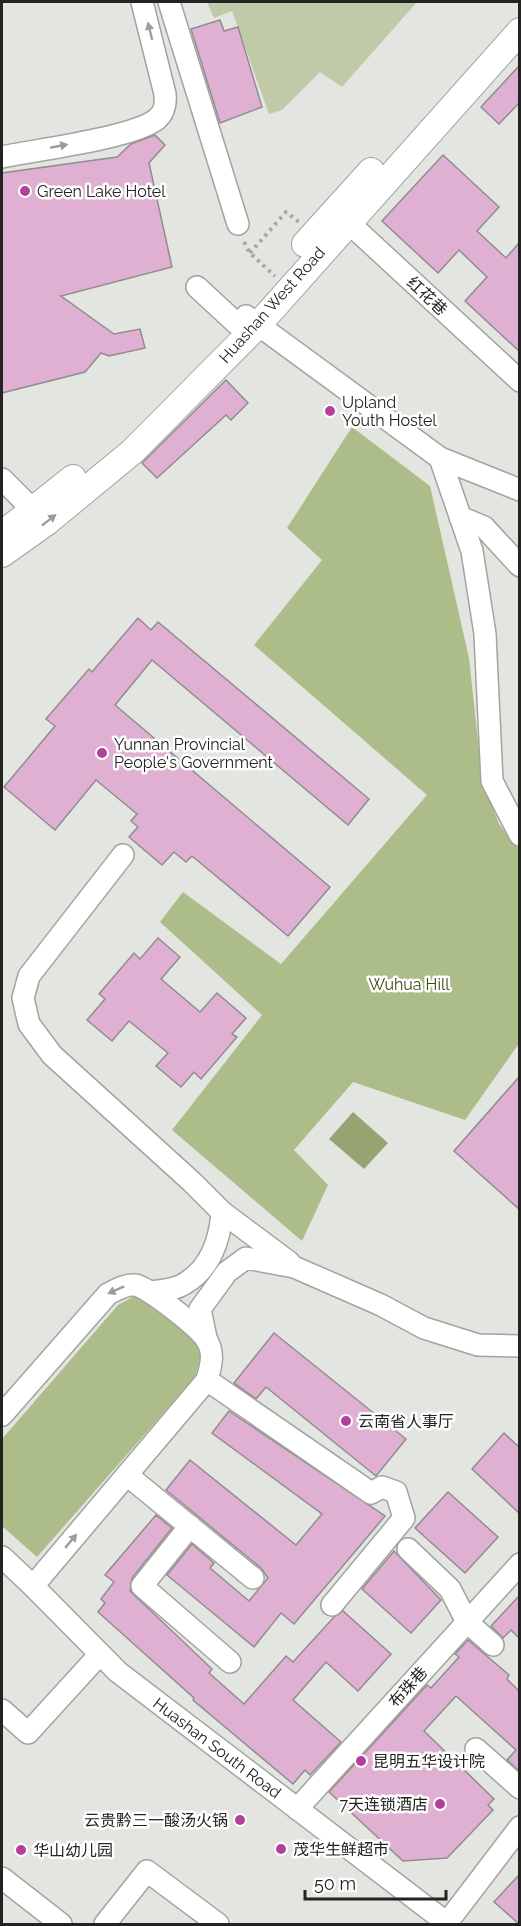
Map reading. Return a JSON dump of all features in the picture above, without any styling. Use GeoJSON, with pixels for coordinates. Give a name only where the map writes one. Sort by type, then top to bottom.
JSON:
{"type":"FeatureCollection","features":[{"type":"Feature","properties":{"kind":"main road","name":"Huashan West Road"},"geometry":{"type":"LineString","coordinates":[[2,554],[46,522],[133,451],[519,14]]}},
{"type":"Feature","properties":{"kind":"main road","name":"Huashan West Road"},"geometry":{"type":"LineString","coordinates":[[2,535],[122,438],[247,321],[277,278],[341,216],[519,32]]}},
{"type":"Feature","properties":{"kind":"street"},"geometry":{"type":"LineString","coordinates":[[2,157],[131,131],[158,119],[166,105],[165,94],[142,2]]}},
{"type":"Feature","properties":{"kind":"street"},"geometry":{"type":"LineString","coordinates":[[169,2],[238,224]]}},
{"type":"Feature","properties":{"kind":"street","name":"红花巷"},"geometry":{"type":"LineString","coordinates":[[341,216],[517,374]]}},
{"type":"Feature","properties":{"kind":"street"},"geometry":{"type":"LineString","coordinates":[[197,287],[440,458],[519,490]]}},
{"type":"Feature","properties":{"kind":"street"},"geometry":{"type":"LineString","coordinates":[[440,458],[472,552],[486,634],[492,781],[519,835]]}},
{"type":"Feature","properties":{"kind":"street"},"geometry":{"type":"LineString","coordinates":[[2,479],[33,510]]}},
{"type":"Feature","properties":{"kind":"street"},"geometry":{"type":"LineString","coordinates":[[460,517],[484,527],[519,566]]}},
{"type":"Feature","properties":{"kind":"street"},"geometry":{"type":"LineString","coordinates":[[123,855],[29,976],[22,998],[30,1024],[52,1055],[222,1212],[294,1266],[381,1305],[424,1328],[478,1345],[519,1346]]}},
{"type":"Feature","properties":{"kind":"street"},"geometry":{"type":"LineString","coordinates":[[152,1292],[185,1284],[197,1272],[218,1245],[222,1212]]}},
{"type":"Feature","properties":{"kind":"street"},"geometry":{"type":"LineString","coordinates":[[33,1586],[207,1380],[212,1354],[200,1309],[227,1272],[246,1258],[294,1266]]}},
{"type":"Feature","properties":{"kind":"street"},"geometry":{"type":"LineString","coordinates":[[2,1415],[108,1294],[122,1287],[135,1285],[152,1292],[206,1338]]}},
{"type":"Feature","properties":{"kind":"street"},"geometry":{"type":"LineString","coordinates":[[207,1380],[371,1493],[382,1487],[396,1492],[404,1518],[332,1605]]}},
{"type":"Feature","properties":{"kind":"street"},"geometry":{"type":"LineString","coordinates":[[127,1475],[253,1578]]}},
{"type":"Feature","properties":{"kind":"street"},"geometry":{"type":"LineString","coordinates":[[190,1526],[142,1586],[230,1662]]}},
{"type":"Feature","properties":{"kind":"street"},"geometry":{"type":"LineString","coordinates":[[408,1549],[450,1589],[467,1622],[493,1646]]}},
{"type":"Feature","properties":{"kind":"street","name":"Huashan South Road"},"geometry":{"type":"LineString","coordinates":[[2,1557],[118,1672],[447,1924]]}},
{"type":"Feature","properties":{"kind":"street","name":"布珠巷"},"geometry":{"type":"LineString","coordinates":[[297,1809],[519,1564]]}},
{"type":"Feature","properties":{"kind":"street"},"geometry":{"type":"LineString","coordinates":[[2,1710],[28,1733],[100,1654]]}},
{"type":"Feature","properties":{"kind":"street"},"geometry":{"type":"LineString","coordinates":[[476,1749],[519,1788]]}},
{"type":"Feature","properties":{"kind":"street"},"geometry":{"type":"LineString","coordinates":[[447,1924],[517,1836]]}},
{"type":"Feature","properties":{"kind":"street"},"geometry":{"type":"LineString","coordinates":[[105,1924],[147,1871],[218,1924]]}},
{"type":"Feature","properties":{"kind":"street"},"geometry":{"type":"LineString","coordinates":[[2,1878],[61,1924]]}},
{"type":"Feature","properties":{"kind":"path"},"geometry":{"type":"LineString","coordinates":[[277,278],[250,253],[286,212]]}},
{"type":"Feature","properties":{"kind":"shaded area"},"geometry":{"type":"Polygon","coordinates":[[[207,2],[417,2],[342,87],[320,72],[282,110],[269,114],[232,11],[214,18],[207,2]]]}},
{"type":"Feature","properties":{"kind":"shaded area"},"geometry":{"type":"Polygon","coordinates":[[[353,1112],[388,1143],[364,1169],[329,1139],[353,1112]]]}},
{"type":"Feature","properties":{"kind":"green space","name":"Wuhua Hill"},"geometry":{"type":"Polygon","coordinates":[[[352,427],[430,486],[469,658],[482,778],[499,824],[519,849],[520,1042],[465,1120],[353,1082],[294,1150],[328,1185],[302,1241],[172,1130],[262,1015],[160,922],[183,892],[281,964],[427,795],[254,645],[322,560],[287,528],[352,427]]]}},
{"type":"Feature","properties":{"kind":"green space"},"geometry":{"type":"Polygon","coordinates":[[[133,1297],[148,1297],[198,1341],[201,1357],[195,1377],[37,1557],[2,1526],[2,1439],[118,1305],[133,1297]]]}},
{"type":"Feature","properties":{"kind":"building"},"geometry":{"type":"Polygon","coordinates":[[[220,20],[224,31],[238,27],[262,107],[220,123],[191,29],[220,20]]]}},
{"type":"Feature","properties":{"kind":"building"},"geometry":{"type":"Polygon","coordinates":[[[519,66],[519,103],[499,124],[481,107],[519,66]]]}},
{"type":"Feature","properties":{"kind":"building"},"geometry":{"type":"Polygon","coordinates":[[[155,135],[165,145],[149,163],[172,267],[61,296],[114,334],[140,329],[145,348],[109,356],[101,353],[85,372],[2,393],[2,173],[117,157],[131,144],[155,135]]]}},
{"type":"Feature","properties":{"kind":"building"},"geometry":{"type":"Polygon","coordinates":[[[443,155],[499,207],[477,231],[506,258],[519,243],[519,351],[465,301],[487,277],[459,250],[438,273],[382,221],[443,155]]]}},
{"type":"Feature","properties":{"kind":"building"},"geometry":{"type":"Polygon","coordinates":[[[226,380],[248,403],[231,420],[226,415],[157,478],[142,463],[226,380]]]}},
{"type":"Feature","properties":{"kind":"building","name":"Yunnan Provincial People's Government"},"geometry":{"type":"Polygon","coordinates":[[[138,618],[151,630],[158,622],[369,799],[348,825],[152,660],[115,705],[330,887],[288,936],[192,856],[186,862],[174,852],[162,865],[129,837],[138,827],[131,821],[137,814],[96,780],[55,830],[4,787],[55,726],[46,719],[89,669],[92,672],[138,618]]]}},
{"type":"Feature","properties":{"kind":"building"},"geometry":{"type":"Polygon","coordinates":[[[158,938],[180,957],[161,979],[200,1012],[217,993],[246,1018],[232,1034],[237,1037],[201,1079],[194,1072],[181,1087],[156,1066],[168,1053],[129,1021],[112,1041],[87,1020],[105,999],[99,994],[134,953],[140,959],[158,938]]]}},
{"type":"Feature","properties":{"kind":"building"},"geometry":{"type":"Polygon","coordinates":[[[519,1077],[519,1209],[454,1151],[519,1077]]]}},
{"type":"Feature","properties":{"kind":"building","name":"云南省人事厅"},"geometry":{"type":"Polygon","coordinates":[[[274,1333],[406,1439],[376,1476],[266,1387],[256,1399],[234,1383],[274,1333]]]}},
{"type":"Feature","properties":{"kind":"building"},"geometry":{"type":"Polygon","coordinates":[[[229,1411],[385,1516],[294,1624],[281,1613],[254,1647],[167,1575],[192,1544],[214,1563],[210,1568],[249,1601],[268,1578],[261,1568],[166,1490],[190,1460],[296,1545],[322,1514],[212,1433],[229,1411]]]}},
{"type":"Feature","properties":{"kind":"building"},"geometry":{"type":"Polygon","coordinates":[[[504,1433],[519,1447],[519,1513],[472,1469],[504,1433]]]}},
{"type":"Feature","properties":{"kind":"building"},"geometry":{"type":"Polygon","coordinates":[[[448,1492],[498,1537],[465,1573],[415,1528],[448,1492]]]}},
{"type":"Feature","properties":{"kind":"building"},"geometry":{"type":"Polygon","coordinates":[[[156,1515],[172,1528],[132,1578],[130,1591],[212,1669],[209,1673],[244,1704],[286,1656],[293,1662],[334,1617],[343,1611],[391,1654],[358,1691],[326,1662],[293,1700],[341,1742],[310,1775],[305,1770],[293,1784],[193,1700],[194,1698],[98,1612],[105,1603],[101,1599],[114,1582],[105,1575],[156,1515]]]}},
{"type":"Feature","properties":{"kind":"building"},"geometry":{"type":"Polygon","coordinates":[[[394,1551],[441,1600],[411,1633],[362,1589],[394,1551]]]}},
{"type":"Feature","properties":{"kind":"building"},"geometry":{"type":"Polygon","coordinates":[[[519,1596],[519,1638],[511,1630],[503,1638],[491,1626],[519,1596]]]}},
{"type":"Feature","properties":{"kind":"building"},"geometry":{"type":"Polygon","coordinates":[[[468,1640],[509,1675],[507,1679],[519,1691],[519,1771],[507,1760],[516,1750],[456,1696],[424,1731],[494,1799],[488,1805],[493,1810],[447,1858],[403,1861],[329,1792],[427,1685],[431,1688],[459,1657],[455,1654],[468,1640]]]}},
{"type":"Feature","properties":{"kind":"building"},"geometry":{"type":"Polygon","coordinates":[[[519,1875],[519,1924],[494,1902],[519,1875]]]}},
{"type":"Feature","properties":{"kind":"place","name":"Green Lake Hotel"},"geometry":{"type":"Point","coordinates":[25,191]}},
{"type":"Feature","properties":{"kind":"place","name":"Upland Youth Hostel"},"geometry":{"type":"Point","coordinates":[330,411]}},
{"type":"Feature","properties":{"kind":"place","name":"Yunnan Provincial People's Government"},"geometry":{"type":"Point","coordinates":[102,753]}},
{"type":"Feature","properties":{"kind":"place","name":"云南省人事厅"},"geometry":{"type":"Point","coordinates":[346,1421]}},
{"type":"Feature","properties":{"kind":"place","name":"昆明五华设计院"},"geometry":{"type":"Point","coordinates":[361,1761]}},
{"type":"Feature","properties":{"kind":"place","name":"7天连锁酒店"},"geometry":{"type":"Point","coordinates":[440,1804]}},
{"type":"Feature","properties":{"kind":"place","name":"云贵黔三一酸汤火锅"},"geometry":{"type":"Point","coordinates":[240,1820]}},
{"type":"Feature","properties":{"kind":"place","name":"茂华生鲜超市"},"geometry":{"type":"Point","coordinates":[281,1849]}},
{"type":"Feature","properties":{"kind":"place","name":"华山幼儿园"},"geometry":{"type":"Point","coordinates":[21,1850]}}]}
